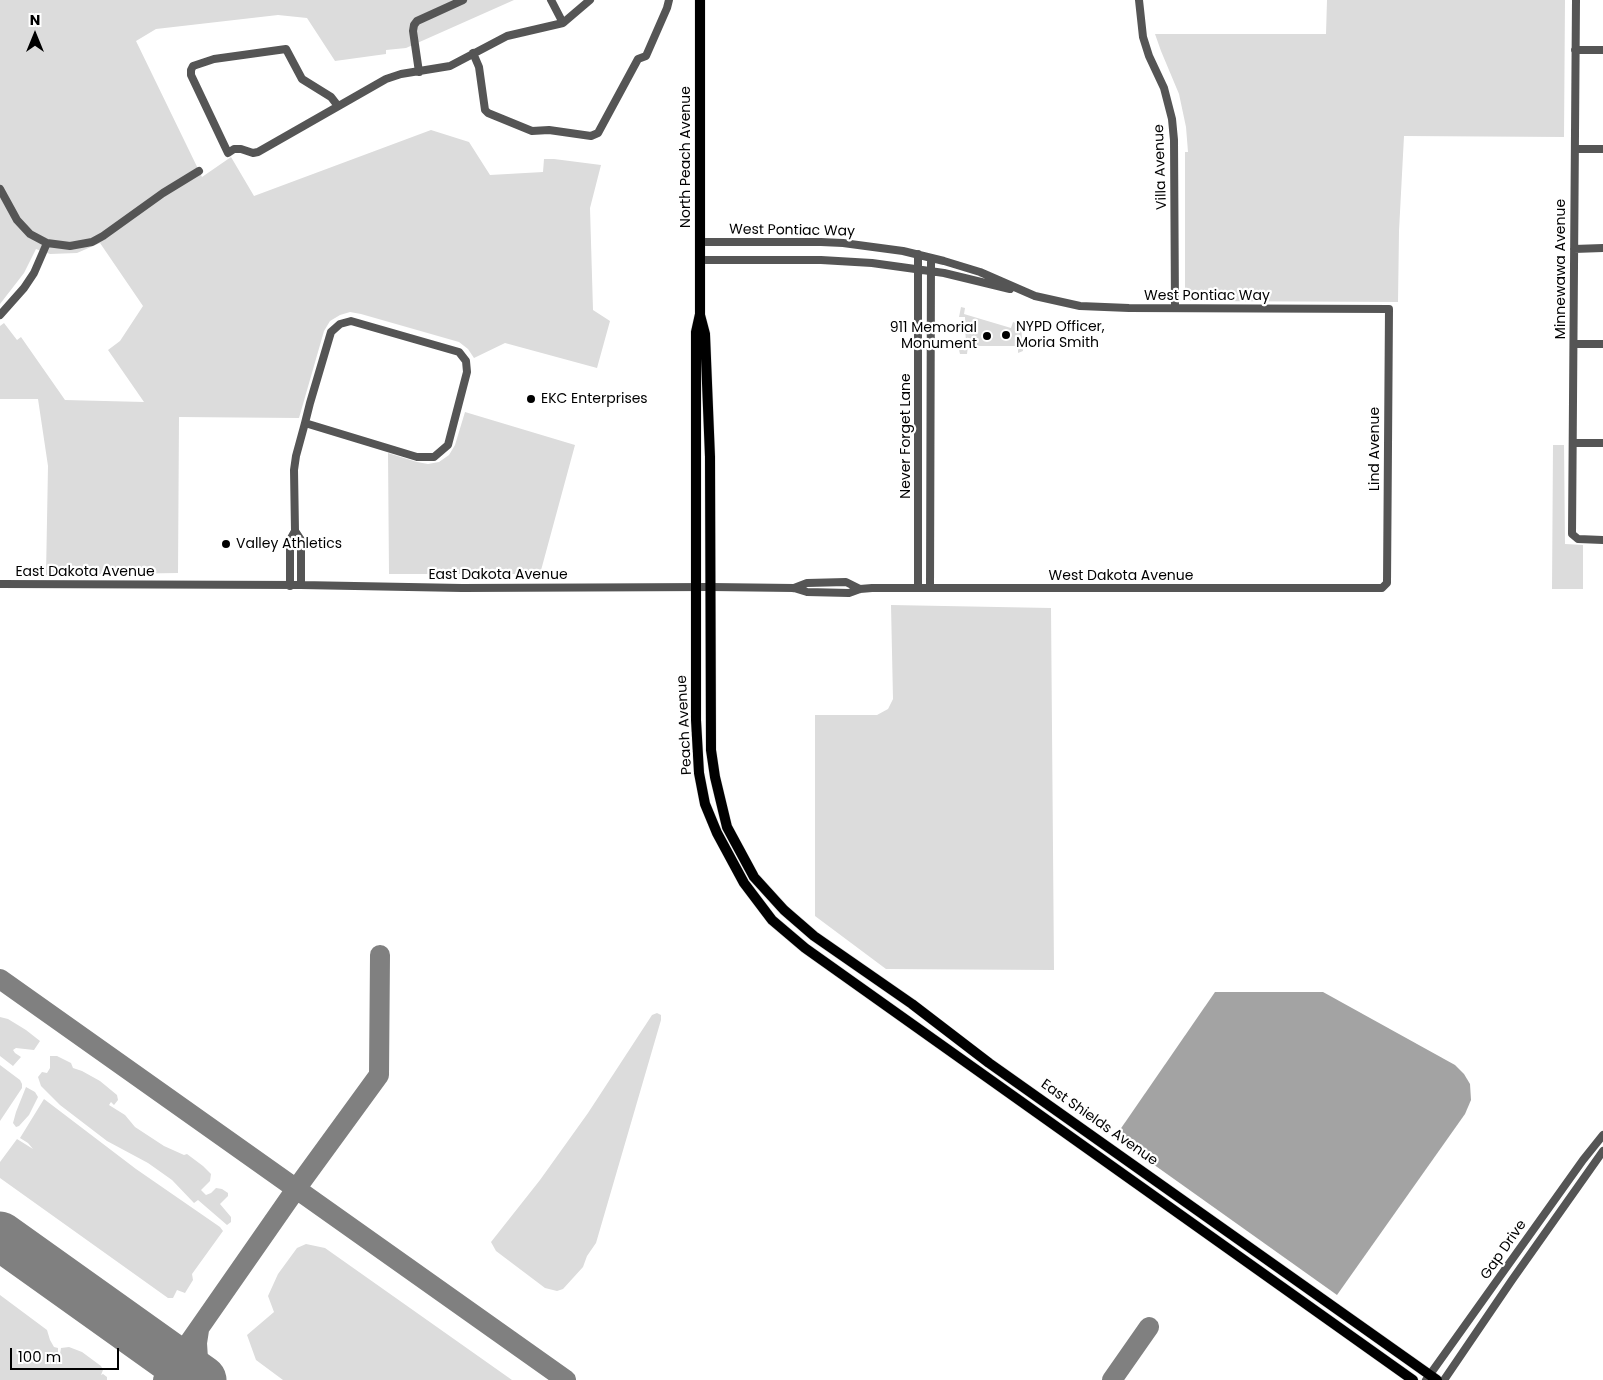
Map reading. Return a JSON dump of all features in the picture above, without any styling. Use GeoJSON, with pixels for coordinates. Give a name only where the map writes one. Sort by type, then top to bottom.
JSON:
{"type":"FeatureCollection","features":[{"type":"Feature","properties":{"kind":"main road","name":"North Peach Avenue"},"geometry":{"type":"LineString","coordinates":[[700,0],[700,314],[705,334],[710,457],[711,587]]}},
{"type":"Feature","properties":{"kind":"main road","name":"North Peach Avenue"},"geometry":{"type":"LineString","coordinates":[[695,587],[696,332],[700,314]]}},
{"type":"Feature","properties":{"kind":"main road","name":"Peach Avenue"},"geometry":{"type":"LineString","coordinates":[[695,587],[696,720],[699,774],[706,804],[717,832],[744,883]]}},
{"type":"Feature","properties":{"kind":"main road","name":"East Shields Avenue"},"geometry":{"type":"LineString","coordinates":[[711,587],[711,750],[715,777],[727,827],[754,877],[784,910],[814,936],[912,1004],[989,1063],[1431,1378]]}},
{"type":"Feature","properties":{"kind":"main road","name":"East Shields Avenue"},"geometry":{"type":"LineString","coordinates":[[744,883],[772,920],[805,948],[1413,1380]]}},
{"type":"Feature","properties":{"kind":"main road"},"geometry":{"type":"LineString","coordinates":[[831,966],[839,953]]}},
{"type":"Feature","properties":{"kind":"street"},"geometry":{"type":"LineString","coordinates":[[419,72],[413,31],[414,25],[417,21],[463,0]]}},
{"type":"Feature","properties":{"kind":"street"},"geometry":{"type":"LineString","coordinates":[[552,0],[563,23]]}},
{"type":"Feature","properties":{"kind":"street"},"geometry":{"type":"LineString","coordinates":[[338,106],[331,97],[302,79],[286,50],[214,58],[193,66],[190,70],[228,152],[234,149],[241,149],[253,153],[258,152],[393,76],[450,66],[506,36],[563,23],[590,0]]}},
{"type":"Feature","properties":{"kind":"street"},"geometry":{"type":"LineString","coordinates":[[473,53],[479,67],[485,110],[488,113],[532,131],[550,130],[591,136],[598,133],[638,59],[646,56],[669,0]]}},
{"type":"Feature","properties":{"kind":"street","name":"Villa Avenue"},"geometry":{"type":"LineString","coordinates":[[1138,0],[1143,37],[1149,56],[1164,88],[1172,119],[1174,149],[1175,308]]}},
{"type":"Feature","properties":{"kind":"street","name":"Minnewawa Avenue"},"geometry":{"type":"LineString","coordinates":[[1576,0],[1572,534],[1578,540],[1603,540]]}},
{"type":"Feature","properties":{"kind":"street"},"geometry":{"type":"LineString","coordinates":[[1576,50],[1603,50]]}},
{"type":"Feature","properties":{"kind":"street"},"geometry":{"type":"LineString","coordinates":[[1575,149],[1603,149]]}},
{"type":"Feature","properties":{"kind":"street"},"geometry":{"type":"LineString","coordinates":[[0,189],[23,228],[47,242],[70,246],[92,242],[199,170]]}},
{"type":"Feature","properties":{"kind":"street"},"geometry":{"type":"LineString","coordinates":[[0,315],[24,288],[34,273],[47,242]]}},
{"type":"Feature","properties":{"kind":"street","name":"West Pontiac Way"},"geometry":{"type":"LineString","coordinates":[[699,242],[844,243],[918,254],[980,272],[1026,292]]}},
{"type":"Feature","properties":{"kind":"street"},"geometry":{"type":"LineString","coordinates":[[1574,248],[1603,248]]}},
{"type":"Feature","properties":{"kind":"street","name":"Never Forget Lane"},"geometry":{"type":"LineString","coordinates":[[918,254],[918,588]]}},
{"type":"Feature","properties":{"kind":"street","name":"Never Forget Lane"},"geometry":{"type":"LineString","coordinates":[[930,588],[931,258]]}},
{"type":"Feature","properties":{"kind":"street","name":"West Pontiac Way"},"geometry":{"type":"LineString","coordinates":[[699,260],[821,260],[872,263],[931,271],[1080,306],[1389,309]]}},
{"type":"Feature","properties":{"kind":"street","name":"Lind Avenue"},"geometry":{"type":"LineString","coordinates":[[1382,588],[1387,580],[1389,309]]}},
{"type":"Feature","properties":{"kind":"street"},"geometry":{"type":"LineString","coordinates":[[290,586],[290,540],[295,531],[294,470],[305,423],[331,332],[340,324],[352,320],[459,352],[466,361],[467,372],[448,445],[434,457],[417,457],[305,423]]}},
{"type":"Feature","properties":{"kind":"street"},"geometry":{"type":"LineString","coordinates":[[1574,344],[1603,344]]}},
{"type":"Feature","properties":{"kind":"street"},"geometry":{"type":"LineString","coordinates":[[1573,443],[1603,443]]}},
{"type":"Feature","properties":{"kind":"street"},"geometry":{"type":"LineString","coordinates":[[295,531],[301,540],[301,586]]}},
{"type":"Feature","properties":{"kind":"street","name":"West Dakota Avenue"},"geometry":{"type":"LineString","coordinates":[[695,587],[794,588],[807,583],[846,582],[860,589],[1382,588]]}},
{"type":"Feature","properties":{"kind":"street","name":"East Dakota Avenue"},"geometry":{"type":"LineString","coordinates":[[0,584],[462,588],[695,587]]}},
{"type":"Feature","properties":{"kind":"street","name":"Gap Drive"},"geometry":{"type":"LineString","coordinates":[[1431,1378],[1502,1273],[1603,1135]]}},
{"type":"Feature","properties":{"kind":"street"},"geometry":{"type":"LineString","coordinates":[[1591,1149],[1601,1154]]}},
{"type":"Feature","properties":{"kind":"street","name":"Gap Drive"},"geometry":{"type":"LineString","coordinates":[[1444,1380],[1601,1154]]}},
{"type":"Feature","properties":{"kind":"street"},"geometry":{"type":"LineString","coordinates":[[1502,1273],[1512,1280]]}},
{"type":"Feature","properties":{"kind":"shaded area"},"geometry":{"type":"Polygon","coordinates":[[[0,0],[514,0],[406,48],[386,50],[386,54],[335,61],[307,18],[278,15],[156,29],[136,41],[202,177],[231,157],[254,196],[431,130],[469,142],[490,175],[543,172],[544,159],[601,165],[590,208],[593,310],[610,321],[597,368],[505,343],[474,358],[468,349],[459,342],[361,314],[350,312],[340,315],[330,321],[324,331],[299,418],[179,417],[178,573],[46,575],[48,466],[38,399],[0,399],[0,326],[4,323],[17,340],[21,337],[65,400],[144,402],[108,350],[120,341],[143,306],[100,243],[77,253],[50,254],[36,249],[24,273],[0,304],[0,0]]]}},
{"type":"Feature","properties":{"kind":"shaded area"},"geometry":{"type":"Polygon","coordinates":[[[1327,0],[1565,0],[1564,137],[1404,136],[1399,231],[1398,302],[1191,301],[1186,297],[1185,293],[1185,152],[1188,152],[1186,127],[1179,94],[1155,34],[1326,34],[1327,0]]]}},
{"type":"Feature","properties":{"kind":"shaded area"},"geometry":{"type":"Polygon","coordinates":[[[961,307],[965,308],[964,314],[1011,328],[1013,322],[1021,325],[1023,351],[1018,353],[1018,346],[968,346],[967,354],[960,354],[959,350],[966,350],[965,317],[959,317],[961,307]]]}},
{"type":"Feature","properties":{"kind":"shaded area"},"geometry":{"type":"Polygon","coordinates":[[[465,412],[575,445],[540,574],[389,574],[388,453],[428,464],[439,462],[449,455],[455,445],[465,412]]]}},
{"type":"Feature","properties":{"kind":"shaded area"},"geometry":{"type":"Polygon","coordinates":[[[1553,445],[1564,445],[1565,544],[1583,545],[1583,589],[1552,589],[1553,445]]]}},
{"type":"Feature","properties":{"kind":"shaded area"},"geometry":{"type":"Polygon","coordinates":[[[891,605],[1051,608],[1054,970],[886,969],[815,916],[815,715],[877,715],[888,709],[893,699],[891,605]]]}},
{"type":"Feature","properties":{"kind":"shaded area"},"geometry":{"type":"Polygon","coordinates":[[[1215,992],[1323,992],[1455,1065],[1470,1084],[1471,1100],[1465,1114],[1337,1295],[1115,1137],[1215,992]]]}},
{"type":"Feature","properties":{"kind":"shaded area"},"geometry":{"type":"Polygon","coordinates":[[[657,1013],[661,1015],[661,1020],[596,1243],[587,1256],[583,1267],[563,1289],[557,1291],[545,1288],[496,1251],[491,1242],[540,1180],[588,1113],[652,1015],[657,1013]]]}},
{"type":"Feature","properties":{"kind":"shaded area"},"geometry":{"type":"Polygon","coordinates":[[[0,1017],[8,1019],[40,1041],[34,1050],[16,1048],[13,1050],[21,1057],[13,1066],[0,1056],[0,1017]]]}},
{"type":"Feature","properties":{"kind":"shaded area"},"geometry":{"type":"Polygon","coordinates":[[[50,1056],[57,1056],[71,1063],[73,1068],[100,1081],[117,1095],[118,1100],[114,1105],[111,1102],[109,1105],[125,1115],[135,1127],[164,1146],[184,1155],[187,1154],[203,1166],[211,1174],[210,1181],[201,1190],[206,1195],[216,1188],[228,1193],[228,1196],[220,1204],[231,1217],[231,1222],[227,1225],[198,1200],[194,1203],[172,1180],[148,1163],[107,1141],[60,1105],[41,1086],[38,1077],[42,1072],[47,1073],[50,1068],[50,1056]]]}},
{"type":"Feature","properties":{"kind":"shaded area"},"geometry":{"type":"Polygon","coordinates":[[[0,1065],[20,1080],[22,1088],[0,1121],[0,1065]]]}},
{"type":"Feature","properties":{"kind":"shaded area"},"geometry":{"type":"Polygon","coordinates":[[[26,1087],[35,1092],[38,1097],[29,1115],[16,1127],[13,1123],[26,1087]]]}},
{"type":"Feature","properties":{"kind":"shaded area"},"geometry":{"type":"Polygon","coordinates":[[[44,1099],[136,1169],[220,1227],[223,1231],[192,1274],[193,1280],[185,1293],[177,1290],[173,1298],[168,1298],[0,1178],[0,1162],[17,1139],[33,1149],[20,1138],[44,1099]]]}},
{"type":"Feature","properties":{"kind":"shaded area"},"geometry":{"type":"Polygon","coordinates":[[[306,1244],[325,1248],[512,1380],[283,1380],[256,1360],[247,1335],[274,1312],[268,1296],[278,1274],[297,1248],[306,1244]]]}},
{"type":"Feature","properties":{"kind":"shaded area"},"geometry":{"type":"Polygon","coordinates":[[[0,1295],[47,1330],[54,1347],[58,1348],[58,1354],[60,1354],[61,1348],[69,1347],[82,1352],[101,1366],[103,1370],[101,1375],[103,1374],[107,1377],[107,1380],[0,1380],[0,1295]]]}},
{"type":"Feature","properties":{"kind":"taxiway"},"geometry":{"type":"LineString","coordinates":[[163,1380],[296,1189],[379,1075],[380,955]]}},
{"type":"Feature","properties":{"kind":"taxiway"},"geometry":{"type":"LineString","coordinates":[[0,979],[566,1380]]}},
{"type":"Feature","properties":{"kind":"taxiway"},"geometry":{"type":"LineString","coordinates":[[1112,1380],[1149,1327]]}},
{"type":"Feature","properties":{"kind":"taxiway"},"geometry":{"type":"LineString","coordinates":[[199,1330],[197,1343],[198,1359],[207,1380]]}},
{"type":"Feature","properties":{"kind":"runway"},"geometry":{"type":"LineString","coordinates":[[0,1236],[202,1380]]}},
{"type":"Feature","properties":{"kind":"place","name":"NYPD Officer, Moria Smith"},"geometry":{"type":"Point","coordinates":[1006,335]}},
{"type":"Feature","properties":{"kind":"place","name":"911 Memorial Monument"},"geometry":{"type":"Point","coordinates":[987,336]}},
{"type":"Feature","properties":{"kind":"place","name":"EKC Enterprises"},"geometry":{"type":"Point","coordinates":[531,399]}},
{"type":"Feature","properties":{"kind":"place","name":"Valley Athletics"},"geometry":{"type":"Point","coordinates":[226,544]}}]}
